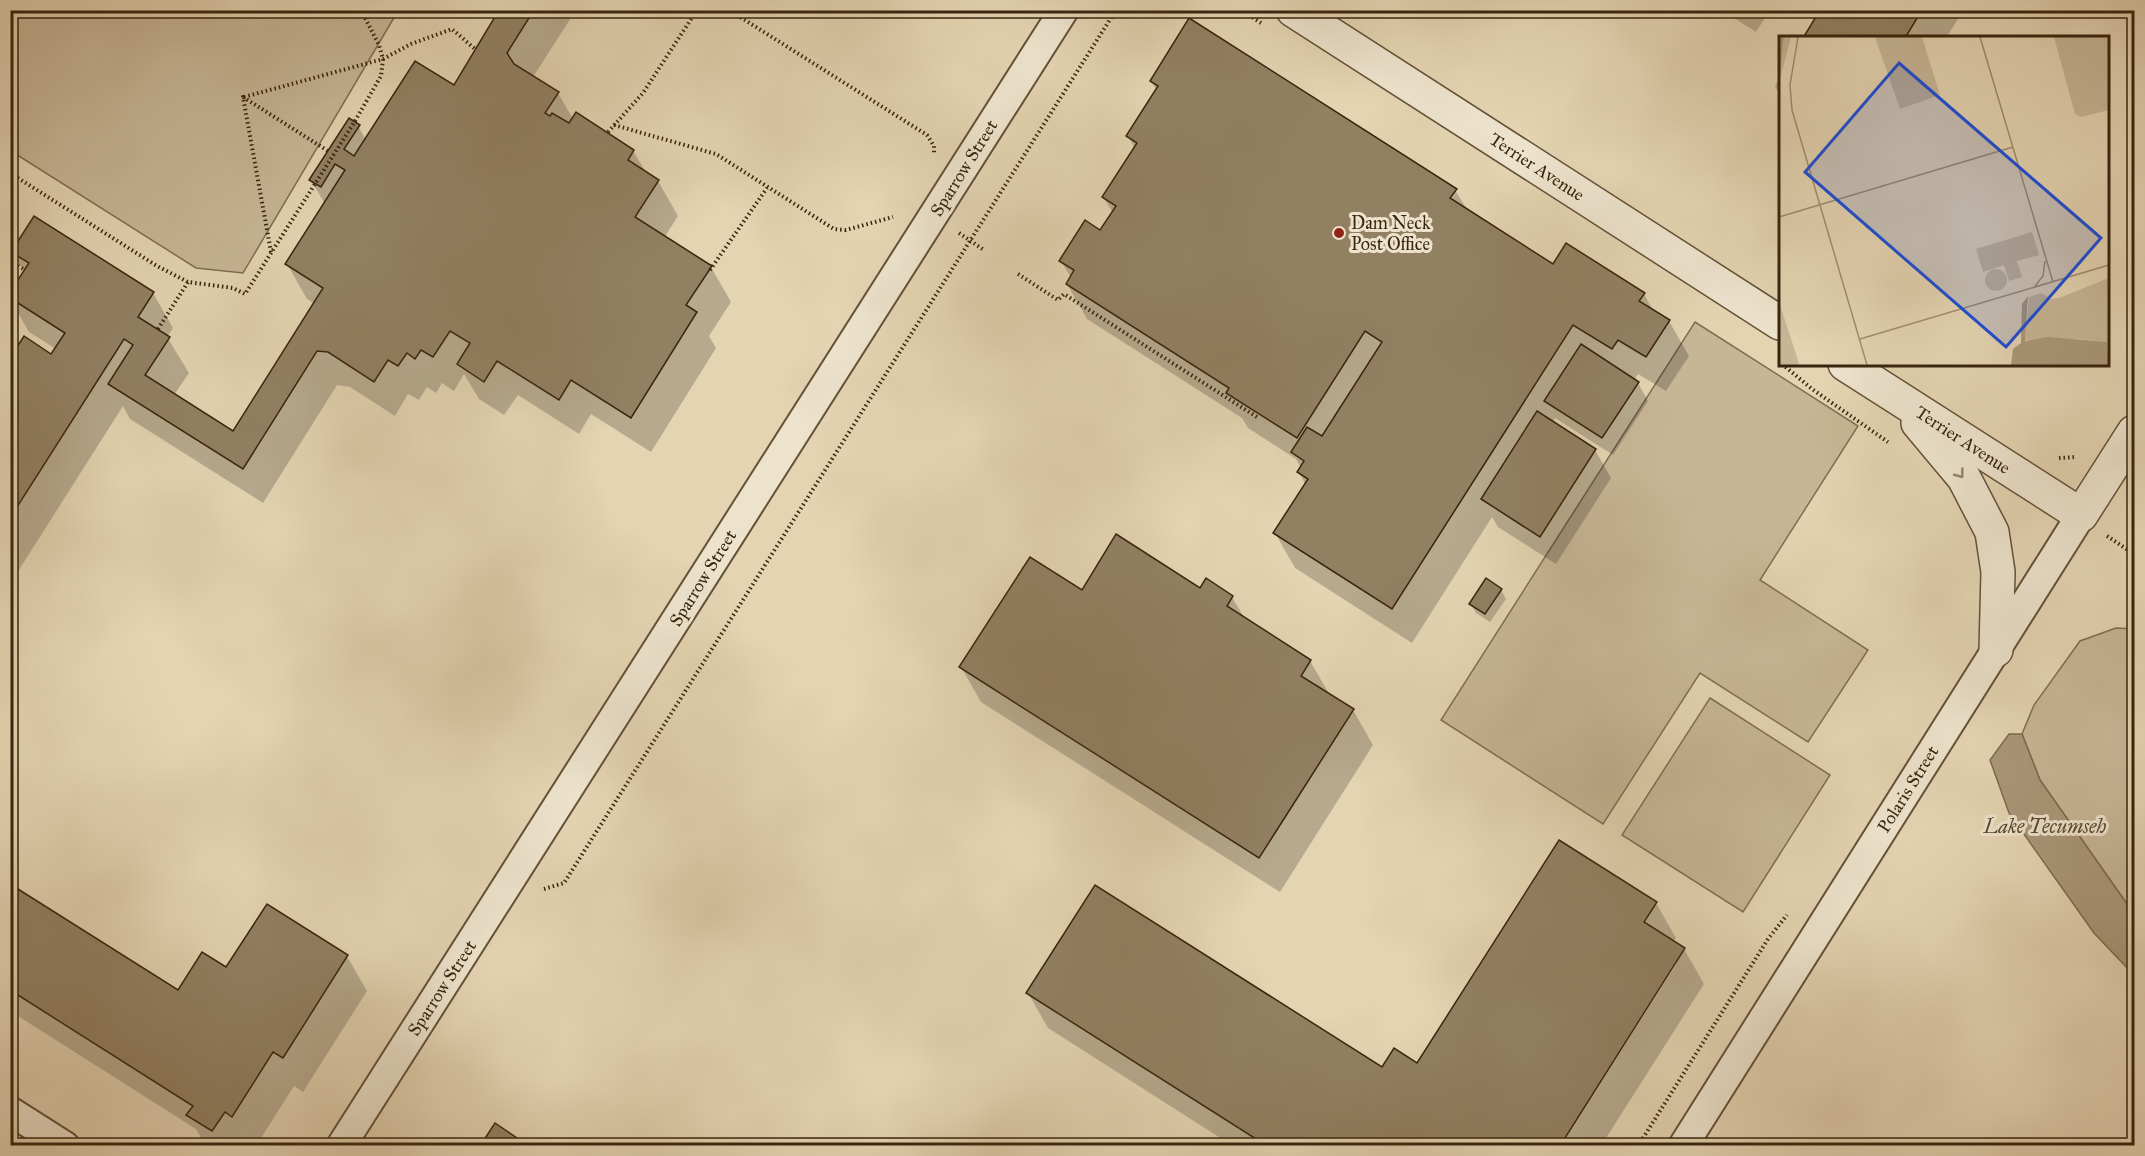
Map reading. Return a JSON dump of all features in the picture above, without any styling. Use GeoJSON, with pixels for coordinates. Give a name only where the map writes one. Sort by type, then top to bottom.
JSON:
{"type":"FeatureCollection","features":[{"type":"Feature","properties":{"kind":"street","name":"Sparrow Street"},"geometry":{"type":"LineString","coordinates":[[341,1146],[1064,10]]}},
{"type":"Feature","properties":{"kind":"street","name":"Terrier Avenue"},"geometry":{"type":"LineString","coordinates":[[1293,10],[1779,322]]}},
{"type":"Feature","properties":{"kind":"street","name":"Terrier Avenue"},"geometry":{"type":"LineString","coordinates":[[1848,366],[2096,521]]}},
{"type":"Feature","properties":{"kind":"street"},"geometry":{"type":"LineString","coordinates":[[1896,397],[1964,478],[1992,532],[1998,572],[1996,650]]}},
{"type":"Feature","properties":{"kind":"street","name":"Polaris Street"},"geometry":{"type":"LineString","coordinates":[[1683,1146],[1996,650],[2096,521],[2134,432]]}},
{"type":"Feature","properties":{"kind":"street"},"geometry":{"type":"LineString","coordinates":[[10,1111],[65,1146]]}},
{"type":"Feature","properties":{"kind":"path"},"geometry":{"type":"LineString","coordinates":[[10,172],[158,266],[188,282],[233,288],[245,294],[381,76],[383,59],[379,45],[361,10]]}},
{"type":"Feature","properties":{"kind":"path"},"geometry":{"type":"LineString","coordinates":[[608,132],[643,93],[697,10]]}},
{"type":"Feature","properties":{"kind":"path"},"geometry":{"type":"LineString","coordinates":[[729,10],[927,135],[934,146],[935,160]]}},
{"type":"Feature","properties":{"kind":"path"},"geometry":{"type":"LineString","coordinates":[[539,896],[544,889],[564,883],[1116,10]]}},
{"type":"Feature","properties":{"kind":"path"},"geometry":{"type":"LineString","coordinates":[[243,97],[383,59],[411,44],[452,29],[476,49]]}},
{"type":"Feature","properties":{"kind":"path"},"geometry":{"type":"LineString","coordinates":[[243,97],[328,151]]}},
{"type":"Feature","properties":{"kind":"path"},"geometry":{"type":"LineString","coordinates":[[243,97],[271,253]]}},
{"type":"Feature","properties":{"kind":"path"},"geometry":{"type":"LineString","coordinates":[[614,125],[717,154],[767,188],[834,228],[846,230],[900,215]]}},
{"type":"Feature","properties":{"kind":"path"},"geometry":{"type":"LineString","coordinates":[[710,270],[767,188]]}},
{"type":"Feature","properties":{"kind":"path"},"geometry":{"type":"LineString","coordinates":[[951,228],[984,250]]}},
{"type":"Feature","properties":{"kind":"path"},"geometry":{"type":"LineString","coordinates":[[10,261],[25,270]]}},
{"type":"Feature","properties":{"kind":"path"},"geometry":{"type":"LineString","coordinates":[[1018,274],[1058,300],[1064,294],[1257,417]]}},
{"type":"Feature","properties":{"kind":"path"},"geometry":{"type":"LineString","coordinates":[[158,329],[188,282]]}},
{"type":"Feature","properties":{"kind":"path"},"geometry":{"type":"LineString","coordinates":[[1784,366],[1812,389],[1895,446]]}},
{"type":"Feature","properties":{"kind":"path"},"geometry":{"type":"LineString","coordinates":[[2056,458],[2078,457]]}},
{"type":"Feature","properties":{"kind":"path"},"geometry":{"type":"LineString","coordinates":[[2096,521],[2105,535],[2134,554]]}},
{"type":"Feature","properties":{"kind":"path"},"geometry":{"type":"LineString","coordinates":[[1638,1146],[1768,939],[1790,911]]}},
{"type":"Feature","properties":{"kind":"shaded area"},"geometry":{"type":"Polygon","coordinates":[[[10,11],[398,11],[243,273],[196,268],[11,151],[10,11]]]}},
{"type":"Feature","properties":{"kind":"shaded area"},"geometry":{"type":"Polygon","coordinates":[[[1695,322],[1858,426],[1760,580],[1868,650],[1808,742],[1700,673],[1603,824],[1441,720],[1695,322]]]}},
{"type":"Feature","properties":{"kind":"shaded area"},"geometry":{"type":"Polygon","coordinates":[[[2116,628],[2134,629],[2134,914],[2040,780],[2022,734],[2034,705],[2080,641],[2116,628]]]}},
{"type":"Feature","properties":{"kind":"shaded area"},"geometry":{"type":"Polygon","coordinates":[[[1710,698],[1830,775],[1743,912],[1622,835],[1710,698]]]}},
{"type":"Feature","properties":{"kind":"water","name":"Lake Tecumseh"},"geometry":{"type":"Polygon","coordinates":[[[2009,734],[2022,734],[2040,780],[2134,914],[2134,975],[2094,933],[2009,813],[1990,760],[2009,734]]]}},
{"type":"Feature","properties":{"kind":"building"},"geometry":{"type":"Polygon","coordinates":[[[499,10],[534,10],[507,53],[514,64],[559,92],[545,113],[550,116],[552,113],[569,123],[576,112],[634,150],[628,160],[659,180],[635,217],[712,266],[686,305],[697,312],[631,418],[571,380],[559,400],[497,361],[484,382],[457,364],[470,343],[450,331],[433,357],[421,350],[415,359],[407,353],[398,366],[388,360],[374,382],[328,352],[317,351],[243,469],[108,384],[133,345],[124,339],[10,518],[10,358],[24,336],[51,354],[65,333],[10,298],[10,292],[29,263],[11,252],[34,216],[154,292],[138,317],[170,337],[145,375],[233,431],[323,288],[285,264],[345,170],[335,164],[321,187],[309,180],[349,118],[360,125],[344,149],[354,156],[415,61],[454,85],[499,10]]]}},
{"type":"Feature","properties":{"kind":"building"},"geometry":{"type":"Polygon","coordinates":[[[1820,10],[1922,10],[1906,36],[1804,36],[1820,10]]]}},
{"type":"Feature","properties":{"kind":"building"},"geometry":{"type":"Polygon","coordinates":[[[1189,18],[1457,189],[1450,198],[1553,264],[1566,243],[1645,293],[1639,301],[1670,320],[1646,357],[1618,340],[1612,349],[1573,325],[1392,609],[1273,533],[1308,479],[1297,472],[1304,461],[1291,452],[1307,427],[1322,436],[1382,342],[1365,331],[1297,438],[1226,393],[1229,388],[1066,284],[1074,270],[1059,261],[1085,220],[1100,230],[1116,206],[1102,197],[1137,143],[1126,136],[1158,86],[1150,81],[1189,18]]]}},
{"type":"Feature","properties":{"kind":"building"},"geometry":{"type":"Polygon","coordinates":[[[1581,344],[1639,382],[1602,438],[1544,401],[1581,344]]]}},
{"type":"Feature","properties":{"kind":"building"},"geometry":{"type":"Polygon","coordinates":[[[1537,411],[1596,449],[1540,537],[1481,499],[1537,411]]]}},
{"type":"Feature","properties":{"kind":"building"},"geometry":{"type":"Polygon","coordinates":[[[1116,534],[1200,588],[1206,578],[1233,596],[1227,606],[1311,660],[1301,676],[1354,709],[1259,858],[959,667],[1030,557],[1082,590],[1116,534]]]}},
{"type":"Feature","properties":{"kind":"building"},"geometry":{"type":"Polygon","coordinates":[[[1486,578],[1502,589],[1485,614],[1469,604],[1486,578]]]}},
{"type":"Feature","properties":{"kind":"building"},"geometry":{"type":"Polygon","coordinates":[[[1559,840],[1657,902],[1644,922],[1685,948],[1560,1146],[1267,1146],[1026,993],[1095,885],[1382,1067],[1394,1048],[1417,1063],[1559,840]]]}},
{"type":"Feature","properties":{"kind":"building"},"geometry":{"type":"Polygon","coordinates":[[[10,884],[178,990],[202,952],[226,967],[267,904],[348,955],[283,1058],[273,1052],[232,1117],[225,1112],[212,1131],[186,1115],[193,1106],[10,990],[10,884]]]}},
{"type":"Feature","properties":{"kind":"building"},"geometry":{"type":"Polygon","coordinates":[[[495,1123],[529,1146],[480,1146],[495,1123]]]}},
{"type":"Feature","properties":{"kind":"place","name":"Dam Neck Post Office"},"geometry":{"type":"Point","coordinates":[1339,233]}}]}
